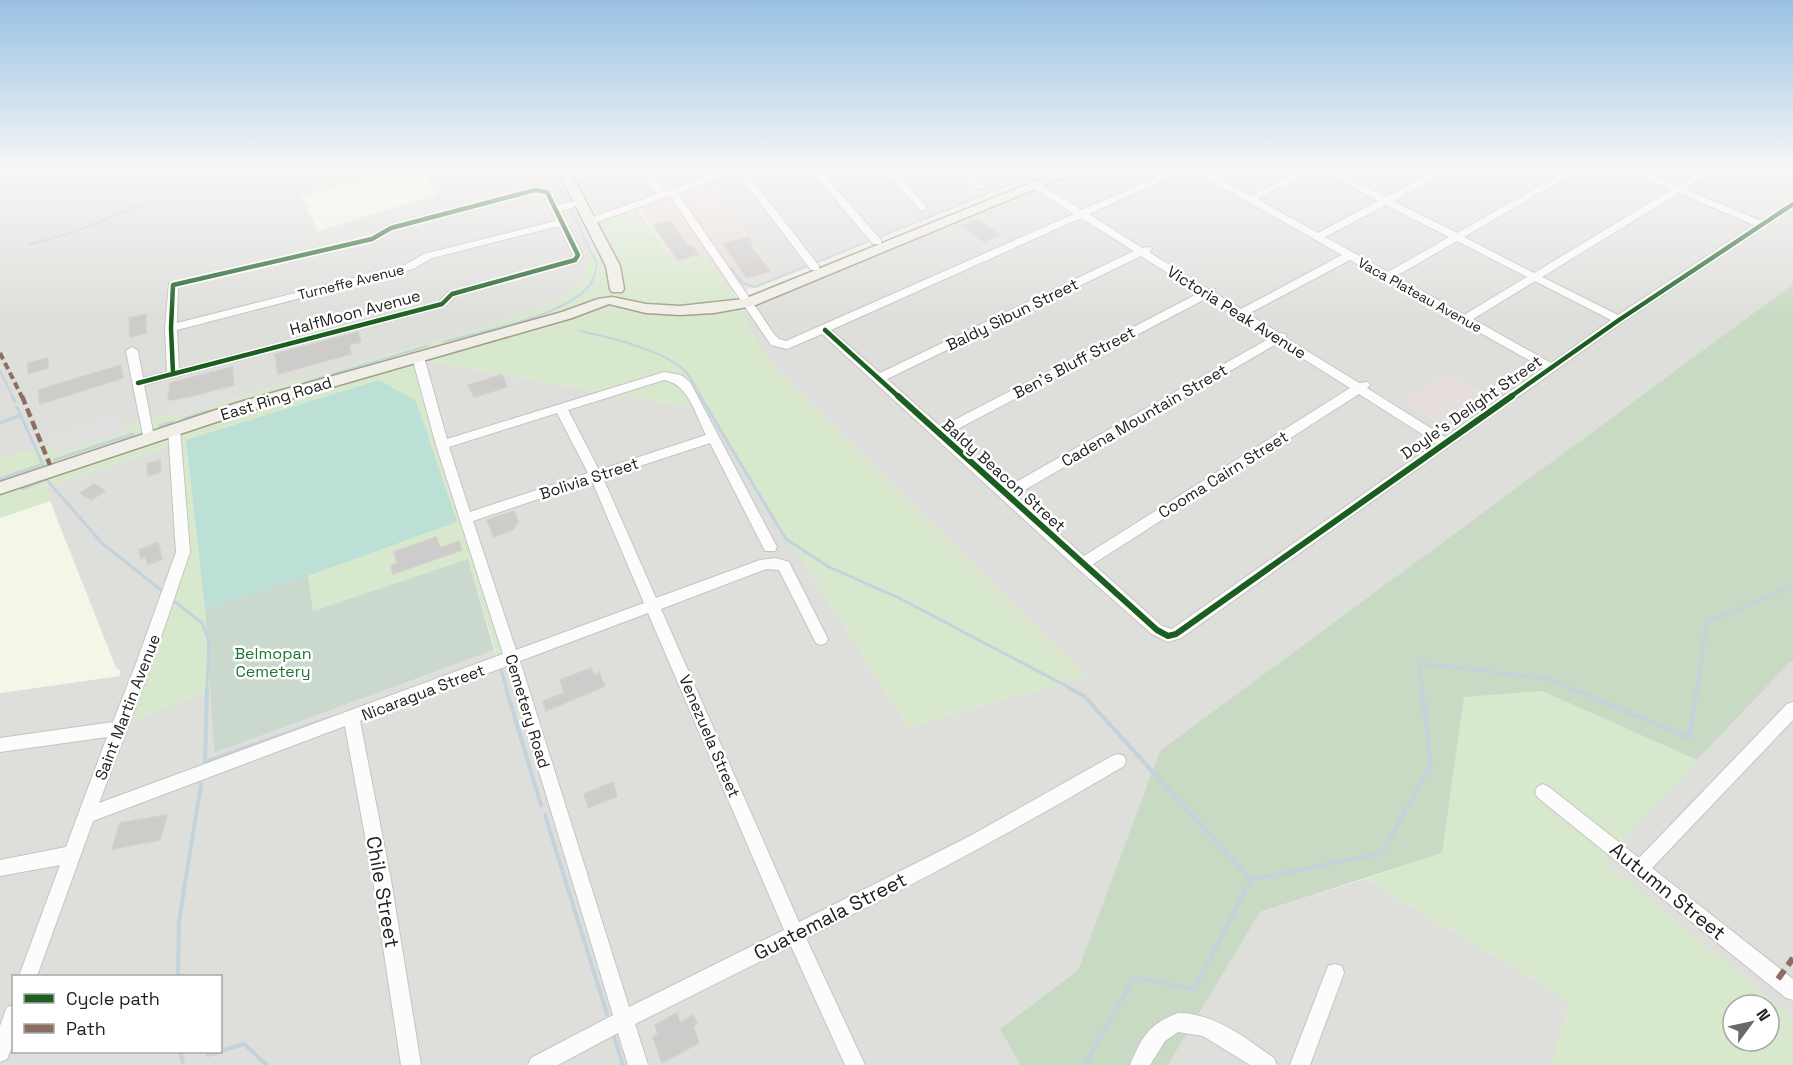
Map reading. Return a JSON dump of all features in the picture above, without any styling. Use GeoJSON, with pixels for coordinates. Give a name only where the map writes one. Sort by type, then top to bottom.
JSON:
{"type":"FeatureCollection","features":[{"type":"Feature","properties":{"kind":"main road"},"geometry":{"type":"LineString","coordinates":[[591,221],[610,261],[609,295],[640,307],[713,310],[946,219]]}},
{"type":"Feature","properties":{"kind":"main road"},"geometry":{"type":"LineString","coordinates":[[745,299],[815,268],[926,227]]}},
{"type":"Feature","properties":{"kind":"main road","name":"East Ring Road"},"geometry":{"type":"LineString","coordinates":[[0,488],[174,429],[556,318],[609,295]]}},
{"type":"Feature","properties":{"kind":"street"},"geometry":{"type":"LineString","coordinates":[[173,373],[171,328],[173,285],[372,239],[391,228],[426,219]]}},
{"type":"Feature","properties":{"kind":"street"},"geometry":{"type":"LineString","coordinates":[[591,221],[598,219]]}},
{"type":"Feature","properties":{"kind":"street"},"geometry":{"type":"LineString","coordinates":[[686,219],[775,342],[787,345],[1072,219]]}},
{"type":"Feature","properties":{"kind":"street"},"geometry":{"type":"LineString","coordinates":[[777,219],[815,268]]}},
{"type":"Feature","properties":{"kind":"street"},"geometry":{"type":"LineString","coordinates":[[857,219],[877,242]]}},
{"type":"Feature","properties":{"kind":"street","name":"Victoria Peak Avenue"},"geometry":{"type":"LineString","coordinates":[[1094,219],[1447,440]]}},
{"type":"Feature","properties":{"kind":"street","name":"Vaca Plateau Avenue"},"geometry":{"type":"LineString","coordinates":[[1285,219],[1552,368]]}},
{"type":"Feature","properties":{"kind":"street"},"geometry":{"type":"LineString","coordinates":[[1318,237],[1352,219]]}},
{"type":"Feature","properties":{"kind":"street"},"geometry":{"type":"LineString","coordinates":[[1424,219],[1622,318]]}},
{"type":"Feature","properties":{"kind":"street"},"geometry":{"type":"LineString","coordinates":[[1387,276],[1487,219]]}},
{"type":"Feature","properties":{"kind":"street"},"geometry":{"type":"LineString","coordinates":[[1465,319],[1628,219]]}},
{"type":"Feature","properties":{"kind":"street"},"geometry":{"type":"LineString","coordinates":[[1745,219],[1760,225]]}},
{"type":"Feature","properties":{"kind":"street","name":"Doyle's Delight Street"},"geometry":{"type":"LineString","coordinates":[[1168,636],[1176,634],[1447,440],[1770,219]]}},
{"type":"Feature","properties":{"kind":"street","name":"Turneffe Avenue"},"geometry":{"type":"LineString","coordinates":[[171,328],[409,267],[428,256],[563,222]]}},
{"type":"Feature","properties":{"kind":"street","name":"HalfMoon Avenue"},"geometry":{"type":"LineString","coordinates":[[138,383],[442,304],[452,294],[575,260],[578,255],[563,222]]}},
{"type":"Feature","properties":{"kind":"street","name":"Baldy Sibun Street"},"geometry":{"type":"LineString","coordinates":[[878,379],[1144,251]]}},
{"type":"Feature","properties":{"kind":"street"},"geometry":{"type":"LineString","coordinates":[[1243,312],[1349,256]]}},
{"type":"Feature","properties":{"kind":"street","name":"Ben's Bluff Street"},"geometry":{"type":"LineString","coordinates":[[938,434],[1208,292]]}},
{"type":"Feature","properties":{"kind":"street","name":"Baldy Beacon Street"},"geometry":{"type":"LineString","coordinates":[[825,330],[1082,564],[1157,630],[1168,636]]}},
{"type":"Feature","properties":{"kind":"street","name":"Cadena Mountain Street"},"geometry":{"type":"LineString","coordinates":[[1006,494],[1280,337]]}},
{"type":"Feature","properties":{"kind":"street"},"geometry":{"type":"LineString","coordinates":[[132,351],[148,437]]}},
{"type":"Feature","properties":{"kind":"street","name":"Cemetery Road"},"geometry":{"type":"LineString","coordinates":[[418,357],[442,445],[512,659],[638,1065]]}},
{"type":"Feature","properties":{"kind":"street"},"geometry":{"type":"LineString","coordinates":[[442,445],[664,376],[677,378],[686,385],[770,547]]}},
{"type":"Feature","properties":{"kind":"street","name":"Cooma Cairn Street"},"geometry":{"type":"LineString","coordinates":[[1082,564],[1361,387]]}},
{"type":"Feature","properties":{"kind":"street","name":"Venezuela Street"},"geometry":{"type":"LineString","coordinates":[[561,409],[596,476],[795,934],[855,1065]]}},
{"type":"Feature","properties":{"kind":"street","name":"Saint Martin Avenue"},"geometry":{"type":"LineString","coordinates":[[28,975],[118,728],[145,662],[183,552],[174,429]]}},
{"type":"Feature","properties":{"kind":"street","name":"Bolivia Street"},"geometry":{"type":"LineString","coordinates":[[466,518],[713,437]]}},
{"type":"Feature","properties":{"kind":"street","name":"Nicaragua Street"},"geometry":{"type":"LineString","coordinates":[[87,815],[352,719],[765,564],[776,563],[784,566],[821,639]]}},
{"type":"Feature","properties":{"kind":"street"},"geometry":{"type":"LineString","coordinates":[[1640,869],[1793,709]]}},
{"type":"Feature","properties":{"kind":"street","name":"Chile Street"},"geometry":{"type":"LineString","coordinates":[[352,719],[382,880],[411,1065]]}},
{"type":"Feature","properties":{"kind":"street"},"geometry":{"type":"LineString","coordinates":[[0,745],[118,728]]}},
{"type":"Feature","properties":{"kind":"street","name":"Guatemala Street"},"geometry":{"type":"LineString","coordinates":[[538,1065],[624,1018],[795,934],[1034,810],[1118,761]]}},
{"type":"Feature","properties":{"kind":"street","name":"Autumn Street"},"geometry":{"type":"LineString","coordinates":[[1543,792],[1793,991]]}},
{"type":"Feature","properties":{"kind":"street"},"geometry":{"type":"LineString","coordinates":[[0,867],[73,854]]}},
{"type":"Feature","properties":{"kind":"street"},"geometry":{"type":"LineString","coordinates":[[1300,1065],[1335,973]]}},
{"type":"Feature","properties":{"kind":"street"},"geometry":{"type":"LineString","coordinates":[[0,1052],[8,1019]]}},
{"type":"Feature","properties":{"kind":"street"},"geometry":{"type":"LineString","coordinates":[[1140,1065],[1149,1046],[1164,1028],[1182,1023],[1210,1027],[1267,1065]]}},
{"type":"Feature","properties":{"kind":"shaded area"},"geometry":{"type":"Polygon","coordinates":[[[0,219],[580,219],[592,244],[583,281],[561,299],[485,327],[267,389],[0,459],[0,219]]]}},
{"type":"Feature","properties":{"kind":"shaded area"},"geometry":{"type":"Polygon","coordinates":[[[312,219],[358,219],[318,231],[312,219]]]}},
{"type":"Feature","properties":{"kind":"shaded area"},"geometry":{"type":"Polygon","coordinates":[[[647,219],[735,219],[779,279],[734,294],[703,256],[676,263],[647,219]]]}},
{"type":"Feature","properties":{"kind":"shaded area"},"geometry":{"type":"Polygon","coordinates":[[[735,219],[926,219],[779,279],[735,219]]]}},
{"type":"Feature","properties":{"kind":"shaded area"},"geometry":{"type":"Polygon","coordinates":[[[965,219],[1793,219],[1793,284],[1161,751],[1078,970],[1000,1029],[1020,1065],[0,1065],[0,693],[120,676],[121,671],[116,668],[50,501],[47,486],[175,444],[186,553],[129,722],[210,690],[214,753],[494,650],[499,663],[419,360],[707,410],[908,727],[1085,676],[766,358],[741,311],[965,219]]]}},
{"type":"Feature","properties":{"kind":"shaded area"},"geometry":{"type":"Polygon","coordinates":[[[1448,372],[1491,398],[1446,429],[1402,402],[1448,372]]]}},
{"type":"Feature","properties":{"kind":"shaded area"},"geometry":{"type":"Polygon","coordinates":[[[232,388],[232,399],[179,416],[167,416],[163,408],[232,388]]]}},
{"type":"Feature","properties":{"kind":"shaded area"},"geometry":{"type":"Polygon","coordinates":[[[123,411],[124,433],[55,454],[45,436],[123,411]]]}},
{"type":"Feature","properties":{"kind":"shaded area"},"geometry":{"type":"Polygon","coordinates":[[[50,501],[116,668],[121,671],[119,676],[0,693],[0,518],[50,501]]]}},
{"type":"Feature","properties":{"kind":"shaded area"},"geometry":{"type":"Polygon","coordinates":[[[1790,661],[1793,663],[1793,1018],[1781,1008],[1781,993],[1763,993],[1602,861],[1790,661]]]}},
{"type":"Feature","properties":{"kind":"shaded area"},"geometry":{"type":"Polygon","coordinates":[[[1365,879],[1570,1001],[1552,1065],[1168,1065],[1260,912],[1365,879]]]}},
{"type":"Feature","properties":{"kind":"green space"},"geometry":{"type":"Polygon","coordinates":[[[605,219],[644,219],[676,263],[703,255],[734,294],[766,358],[1085,676],[908,727],[707,410],[425,361],[510,658],[499,663],[468,559],[313,611],[308,576],[457,522],[186,440],[205,610],[210,690],[129,723],[186,553],[175,444],[48,486],[50,501],[0,518],[0,459],[267,389],[485,327],[561,299],[583,281],[599,221],[605,219]]]}},
{"type":"Feature","properties":{"kind":"green space"},"geometry":{"type":"Polygon","coordinates":[[[1793,284],[1793,662],[1790,662],[1697,760],[1542,691],[1464,697],[1442,853],[1260,912],[1168,1065],[1020,1065],[1000,1029],[1078,970],[1160,751],[1793,284]]]}},
{"type":"Feature","properties":{"kind":"green space"},"geometry":{"type":"Polygon","coordinates":[[[379,380],[416,401],[457,522],[308,576],[205,610],[186,440],[379,380]]]}},
{"type":"Feature","properties":{"kind":"green space","name":"Belmopan Cemetery"},"geometry":{"type":"Polygon","coordinates":[[[468,559],[494,650],[214,753],[205,610],[308,576],[313,611],[468,559]]]}},
{"type":"Feature","properties":{"kind":"green space"},"geometry":{"type":"Polygon","coordinates":[[[1542,691],[1697,760],[1603,861],[1763,993],[1721,993],[1721,1053],[1781,1053],[1781,1008],[1793,1018],[1793,1065],[1552,1065],[1570,1001],[1365,879],[1441,853],[1464,696],[1542,691]]]}},
{"type":"Feature","properties":{"kind":"building"},"geometry":{"type":"Polygon","coordinates":[[[977,220],[1000,235],[984,242],[962,226],[977,220]]]}},
{"type":"Feature","properties":{"kind":"building"},"geometry":{"type":"Polygon","coordinates":[[[670,221],[688,247],[692,246],[698,254],[678,260],[654,225],[670,221]]]}},
{"type":"Feature","properties":{"kind":"building"},"geometry":{"type":"Polygon","coordinates":[[[748,237],[753,245],[750,246],[770,271],[747,278],[723,244],[748,237]]]}},
{"type":"Feature","properties":{"kind":"building"},"geometry":{"type":"Polygon","coordinates":[[[146,314],[146,333],[130,337],[129,318],[146,314]]]}},
{"type":"Feature","properties":{"kind":"building"},"geometry":{"type":"Polygon","coordinates":[[[358,332],[361,342],[349,345],[351,354],[278,374],[275,354],[358,332]]]}},
{"type":"Feature","properties":{"kind":"building"},"geometry":{"type":"Polygon","coordinates":[[[48,358],[48,368],[28,374],[28,363],[48,358]]]}},
{"type":"Feature","properties":{"kind":"building"},"geometry":{"type":"Polygon","coordinates":[[[121,365],[123,378],[40,404],[38,390],[121,365]]]}},
{"type":"Feature","properties":{"kind":"building"},"geometry":{"type":"Polygon","coordinates":[[[232,367],[234,385],[168,400],[170,383],[232,367]]]}},
{"type":"Feature","properties":{"kind":"building"},"geometry":{"type":"Polygon","coordinates":[[[502,375],[507,387],[474,397],[468,385],[502,375]]]}},
{"type":"Feature","properties":{"kind":"building"},"geometry":{"type":"Polygon","coordinates":[[[160,460],[161,472],[148,476],[147,464],[160,460]]]}},
{"type":"Feature","properties":{"kind":"building"},"geometry":{"type":"Polygon","coordinates":[[[94,484],[105,491],[91,500],[80,493],[94,484]]]}},
{"type":"Feature","properties":{"kind":"building"},"geometry":{"type":"Polygon","coordinates":[[[514,511],[518,521],[513,530],[494,537],[487,520],[514,511]]]}},
{"type":"Feature","properties":{"kind":"building"},"geometry":{"type":"Polygon","coordinates":[[[436,537],[440,548],[459,541],[462,550],[393,574],[391,565],[397,563],[394,552],[436,537]]]}},
{"type":"Feature","properties":{"kind":"building"},"geometry":{"type":"Polygon","coordinates":[[[158,542],[162,559],[148,565],[145,557],[141,559],[139,550],[158,542]]]}},
{"type":"Feature","properties":{"kind":"building"},"geometry":{"type":"Polygon","coordinates":[[[591,668],[594,675],[599,672],[605,686],[546,711],[543,701],[564,693],[560,680],[591,668]]]}},
{"type":"Feature","properties":{"kind":"building"},"geometry":{"type":"Polygon","coordinates":[[[613,782],[617,796],[588,808],[584,794],[613,782]]]}},
{"type":"Feature","properties":{"kind":"building"},"geometry":{"type":"Polygon","coordinates":[[[167,815],[160,840],[112,849],[120,823],[167,815]]]}},
{"type":"Feature","properties":{"kind":"building"},"geometry":{"type":"Polygon","coordinates":[[[677,1013],[680,1023],[693,1015],[697,1024],[693,1026],[699,1043],[662,1063],[653,1037],[658,1034],[655,1025],[677,1013]]]}},
{"type":"Feature","properties":{"kind":"waterway"},"geometry":{"type":"LineString","coordinates":[[28,245],[75,232],[107,219]]}},
{"type":"Feature","properties":{"kind":"waterway"},"geometry":{"type":"LineString","coordinates":[[443,342],[521,322],[542,314],[577,297],[589,286],[597,264],[575,219]]}},
{"type":"Feature","properties":{"kind":"waterway"},"geometry":{"type":"LineString","coordinates":[[731,268],[743,283],[755,287],[925,219]]}},
{"type":"Feature","properties":{"kind":"waterway"},"geometry":{"type":"LineString","coordinates":[[580,331],[620,341],[663,356],[687,373],[701,397]]}},
{"type":"Feature","properties":{"kind":"waterway"},"geometry":{"type":"LineString","coordinates":[[306,382],[427,346]]}},
{"type":"Feature","properties":{"kind":"waterway"},"geometry":{"type":"LineString","coordinates":[[0,371],[13,397]]}},
{"type":"Feature","properties":{"kind":"waterway"},"geometry":{"type":"LineString","coordinates":[[256,397],[297,385]]}},
{"type":"Feature","properties":{"kind":"waterway"},"geometry":{"type":"LineString","coordinates":[[12,396],[15,402]]}},
{"type":"Feature","properties":{"kind":"waterway"},"geometry":{"type":"LineString","coordinates":[[220,408],[261,396]]}},
{"type":"Feature","properties":{"kind":"waterway"},"geometry":{"type":"LineString","coordinates":[[700,396],[786,539],[829,567],[899,598],[1072,689]]}},
{"type":"Feature","properties":{"kind":"waterway"},"geometry":{"type":"LineString","coordinates":[[17,407],[43,464]]}},
{"type":"Feature","properties":{"kind":"waterway"},"geometry":{"type":"LineString","coordinates":[[184,419],[209,411]]}},
{"type":"Feature","properties":{"kind":"waterway"},"geometry":{"type":"LineString","coordinates":[[0,423],[20,415]]}},
{"type":"Feature","properties":{"kind":"waterway"},"geometry":{"type":"LineString","coordinates":[[160,426],[173,422]]}},
{"type":"Feature","properties":{"kind":"waterway"},"geometry":{"type":"LineString","coordinates":[[54,460],[133,434]]}},
{"type":"Feature","properties":{"kind":"waterway"},"geometry":{"type":"LineString","coordinates":[[0,479],[43,464]]}},
{"type":"Feature","properties":{"kind":"waterway"},"geometry":{"type":"LineString","coordinates":[[22,489],[46,479],[102,543],[161,590]]}},
{"type":"Feature","properties":{"kind":"waterway"},"geometry":{"type":"LineString","coordinates":[[1697,689],[1707,622],[1793,586]]}},
{"type":"Feature","properties":{"kind":"waterway"},"geometry":{"type":"LineString","coordinates":[[175,602],[202,623],[209,641],[207,689]]}},
{"type":"Feature","properties":{"kind":"waterway"},"geometry":{"type":"LineString","coordinates":[[1422,689],[1419,663],[1549,679],[1574,689]]}},
{"type":"Feature","properties":{"kind":"waterway"},"geometry":{"type":"LineString","coordinates":[[501,670],[507,689]]}},
{"type":"Feature","properties":{"kind":"waterway"},"geometry":{"type":"LineString","coordinates":[[207,688],[205,762],[330,718]]}},
{"type":"Feature","properties":{"kind":"waterway"},"geometry":{"type":"LineString","coordinates":[[506,688],[541,805]]}},
{"type":"Feature","properties":{"kind":"waterway"},"geometry":{"type":"LineString","coordinates":[[1069,688],[1084,696],[1251,880]]}},
{"type":"Feature","properties":{"kind":"waterway"},"geometry":{"type":"LineString","coordinates":[[1251,880],[1382,853],[1431,765],[1422,688]]}},
{"type":"Feature","properties":{"kind":"waterway"},"geometry":{"type":"LineString","coordinates":[[1570,688],[1689,738],[1697,688]]}},
{"type":"Feature","properties":{"kind":"waterway"},"geometry":{"type":"LineString","coordinates":[[178,975],[179,921],[201,784]]}},
{"type":"Feature","properties":{"kind":"waterway"},"geometry":{"type":"LineString","coordinates":[[545,815],[607,1014]]}},
{"type":"Feature","properties":{"kind":"waterway"},"geometry":{"type":"LineString","coordinates":[[1085,1065],[1134,978],[1194,989],[1251,880]]}},
{"type":"Feature","properties":{"kind":"waterway"},"geometry":{"type":"LineString","coordinates":[[614,1036],[623,1065]]}},
{"type":"Feature","properties":{"kind":"waterway"},"geometry":{"type":"LineString","coordinates":[[222,1050],[244,1044],[267,1065]]}},
{"type":"Feature","properties":{"kind":"waterway"},"geometry":{"type":"LineString","coordinates":[[180,1053],[183,1062]]}},
{"type":"Feature","properties":{"kind":"waterway"},"geometry":{"type":"LineString","coordinates":[[208,1055],[215,1053]]}},
{"type":"Feature","properties":{"kind":"marked path"},"geometry":{"type":"LineString","coordinates":[[0,353],[20,391],[50,465]]}},
{"type":"Feature","properties":{"kind":"marked path"},"geometry":{"type":"LineString","coordinates":[[1778,979],[1793,958]]}},
{"type":"Feature","properties":{"kind":"cycle path"},"geometry":{"type":"LineString","coordinates":[[173,373],[171,328],[173,285],[372,239],[391,228],[426,219]]}},
{"type":"Feature","properties":{"kind":"cycle path"},"geometry":{"type":"LineString","coordinates":[[138,383],[442,304],[452,294],[575,260],[578,255],[560,219]]}},
{"type":"Feature","properties":{"kind":"cycle path"},"geometry":{"type":"LineString","coordinates":[[825,330],[1157,630],[1168,636],[1176,634],[1619,320],[1771,219]]}}]}
